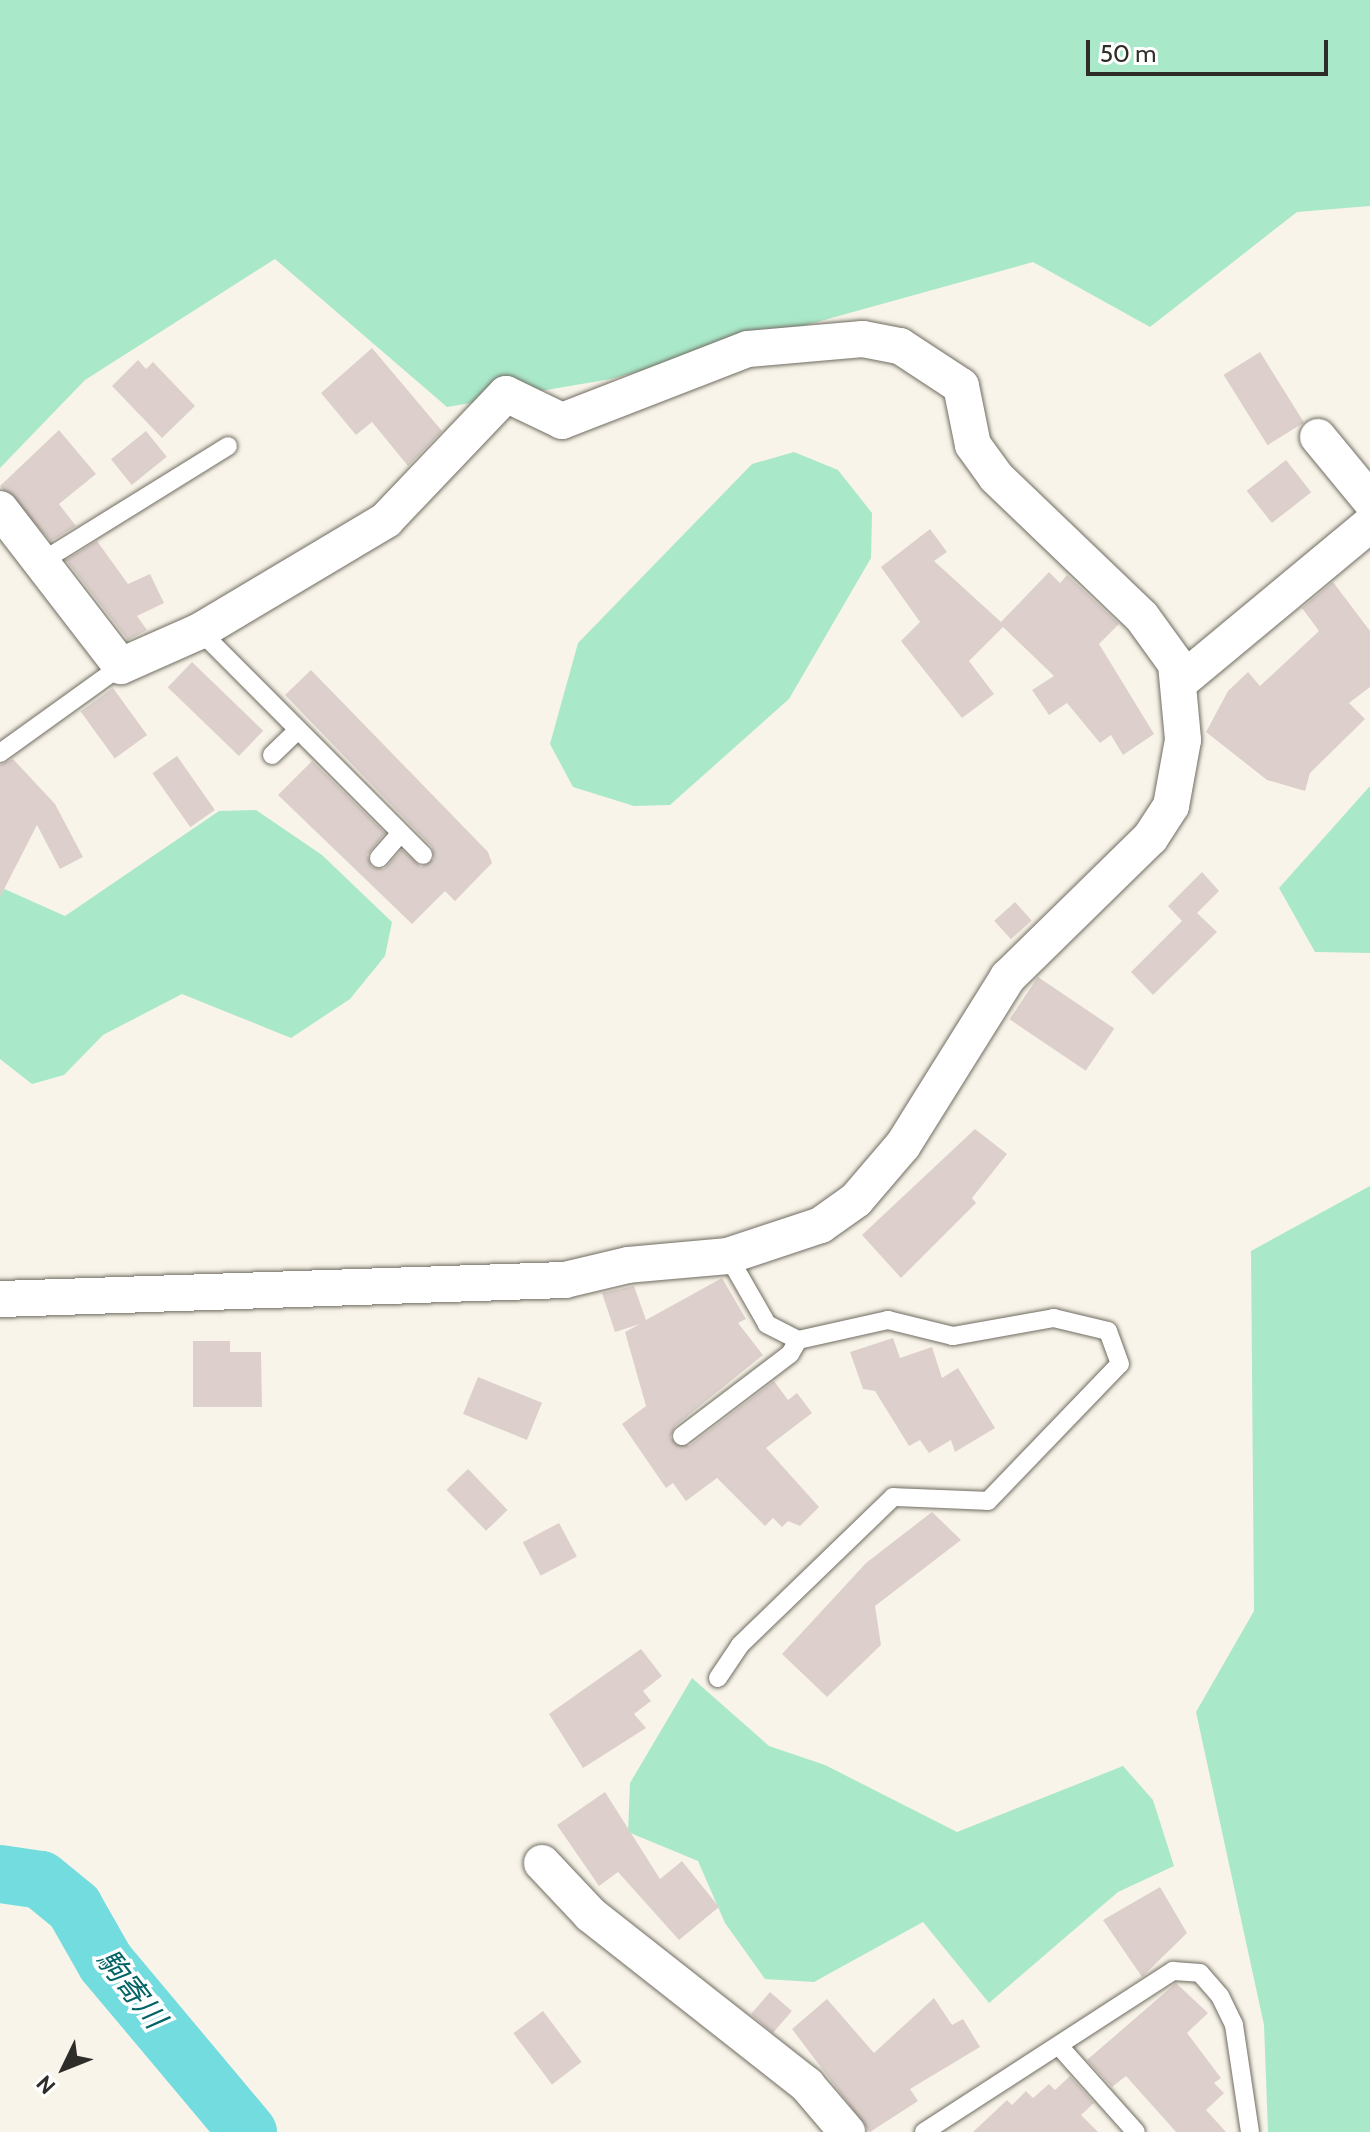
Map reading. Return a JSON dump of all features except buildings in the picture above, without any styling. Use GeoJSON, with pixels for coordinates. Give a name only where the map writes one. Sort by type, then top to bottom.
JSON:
{"type":"FeatureCollection","features":[{"type":"Feature","properties":{"kind":"street"},"geometry":{"type":"LineString","coordinates":[[0,509],[121,666],[200,631],[386,520],[506,394],[562,421],[748,349],[863,339],[900,346],[961,386],[973,445],[996,477],[1142,617],[1180,682],[1183,740],[1171,806],[1150,838],[1008,977],[903,1145],[856,1200],[821,1225],[728,1256],[549,1281],[2,1296]]}},
{"type":"Feature","properties":{"kind":"street"},"geometry":{"type":"LineString","coordinates":[[1318,437],[1370,500]]}},
{"type":"Feature","properties":{"kind":"street"},"geometry":{"type":"LineString","coordinates":[[1180,682],[1370,524]]}},
{"type":"Feature","properties":{"kind":"street"},"geometry":{"type":"LineString","coordinates":[[542,1863],[591,1915],[807,2085],[847,2132]]}},
{"type":"Feature","properties":{"kind":"lane"},"geometry":{"type":"LineString","coordinates":[[41,562],[228,446]]}},
{"type":"Feature","properties":{"kind":"lane"},"geometry":{"type":"LineString","coordinates":[[200,631],[423,855]]}},
{"type":"Feature","properties":{"kind":"lane"},"geometry":{"type":"LineString","coordinates":[[0,753],[121,666]]}},
{"type":"Feature","properties":{"kind":"lane"},"geometry":{"type":"LineString","coordinates":[[272,755],[298,730]]}},
{"type":"Feature","properties":{"kind":"lane"},"geometry":{"type":"LineString","coordinates":[[379,858],[401,833]]}},
{"type":"Feature","properties":{"kind":"lane"},"geometry":{"type":"LineString","coordinates":[[718,1678],[740,1645],[893,1497],[988,1501],[1120,1364],[1108,1331],[1054,1318],[953,1336],[888,1320],[798,1340],[767,1324],[728,1256]]}},
{"type":"Feature","properties":{"kind":"lane"},"geometry":{"type":"LineString","coordinates":[[682,1436],[790,1354],[798,1340]]}},
{"type":"Feature","properties":{"kind":"lane"},"geometry":{"type":"LineString","coordinates":[[924,2132],[1059,2046],[1150,1982],[1173,1971],[1200,1973],[1234,2025],[1250,2132]]}},
{"type":"Feature","properties":{"kind":"lane"},"geometry":{"type":"LineString","coordinates":[[1059,2046],[1136,2132]]}},
{"type":"Feature","properties":{"kind":"green space"},"geometry":{"type":"Polygon","coordinates":[[[0,0],[1370,0],[1370,206],[1297,212],[1150,327],[1033,262],[611,379],[447,407],[275,259],[85,380],[0,468],[0,0]]]}},
{"type":"Feature","properties":{"kind":"green space"},"geometry":{"type":"Polygon","coordinates":[[[794,452],[838,470],[872,513],[871,558],[789,699],[670,805],[634,806],[573,787],[550,744],[578,643],[752,464],[794,452]]]}},
{"type":"Feature","properties":{"kind":"green space"},"geometry":{"type":"Polygon","coordinates":[[[1370,786],[1370,953],[1315,952],[1279,888],[1370,786]]]}},
{"type":"Feature","properties":{"kind":"green space"},"geometry":{"type":"Polygon","coordinates":[[[256,810],[322,855],[392,922],[385,956],[350,999],[291,1038],[182,994],[103,1035],[64,1075],[32,1084],[0,1059],[0,887],[65,916],[219,811],[256,810]]]}},
{"type":"Feature","properties":{"kind":"green space"},"geometry":{"type":"Polygon","coordinates":[[[1370,1186],[1370,2132],[1268,2132],[1264,2025],[1196,1712],[1254,1611],[1251,1251],[1370,1186]]]}},
{"type":"Feature","properties":{"kind":"green space"},"geometry":{"type":"Polygon","coordinates":[[[692,1678],[769,1746],[825,1765],[957,1832],[1123,1766],[1153,1800],[1174,1866],[1118,1892],[989,2003],[923,1922],[814,1982],[765,1979],[725,1923],[698,1861],[628,1832],[630,1783],[692,1678]]]}},
{"type":"Feature","properties":{"kind":"waterway","name":"駒寄川"},"geometry":{"type":"LineString","coordinates":[[0,1874],[41,1880],[74,1907],[106,1963],[248,2132]]}}]}
